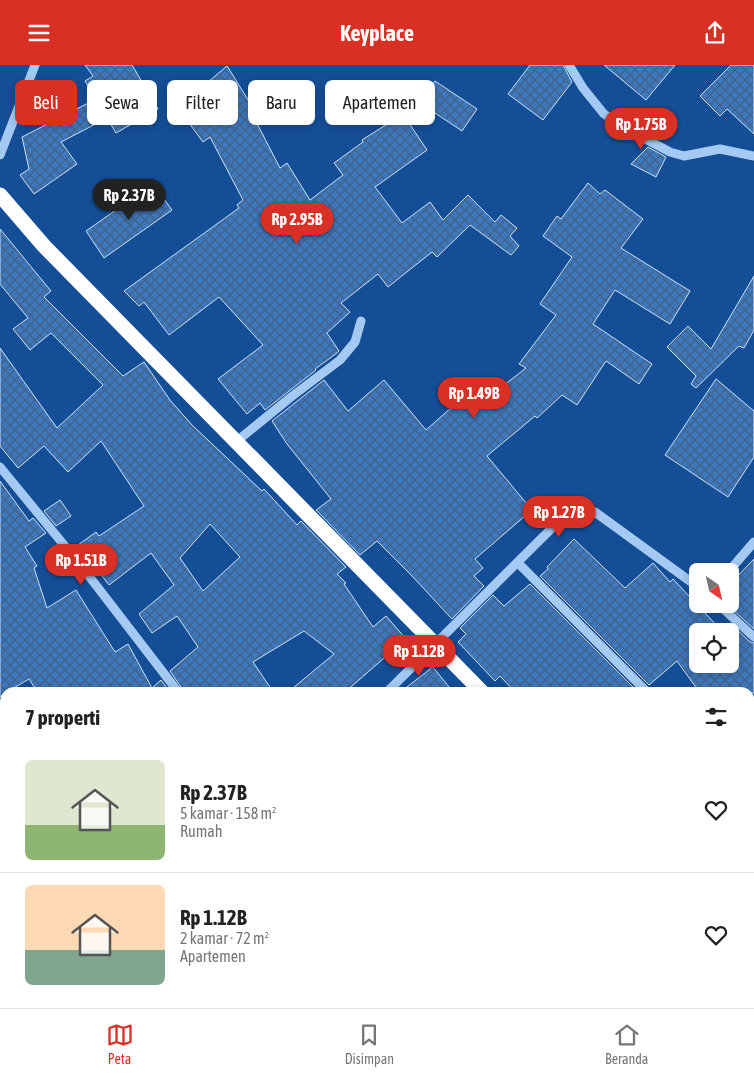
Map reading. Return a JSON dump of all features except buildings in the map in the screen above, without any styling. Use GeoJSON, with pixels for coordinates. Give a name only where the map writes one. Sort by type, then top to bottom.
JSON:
{"type":"FeatureCollection","features":[{"type":"Feature","properties":{"kind":"highway"},"geometry":{"type":"LineString","coordinates":[[0,195],[44,246],[477,687]]}},
{"type":"Feature","properties":{"kind":"street"},"geometry":{"type":"LineString","coordinates":[[0,155],[35,65]]}},
{"type":"Feature","properties":{"kind":"street"},"geometry":{"type":"LineString","coordinates":[[569,65],[583,88],[604,114],[638,135],[670,151],[684,156],[720,149],[754,156]]}},
{"type":"Feature","properties":{"kind":"street"},"geometry":{"type":"LineString","coordinates":[[237,441],[340,360],[355,343],[361,321]]}},
{"type":"Feature","properties":{"kind":"street"},"geometry":{"type":"LineString","coordinates":[[0,467],[82,567],[174,687]]}},
{"type":"Feature","properties":{"kind":"street"},"geometry":{"type":"LineString","coordinates":[[392,687],[568,513],[576,509],[595,512],[689,580]]}},
{"type":"Feature","properties":{"kind":"street"},"geometry":{"type":"LineString","coordinates":[[736,563],[754,542]]}},
{"type":"Feature","properties":{"kind":"street"},"geometry":{"type":"LineString","coordinates":[[518,563],[642,687]]}},
{"type":"Feature","properties":{"kind":"street"},"geometry":{"type":"LineString","coordinates":[[728,613],[754,637]]}}]}
